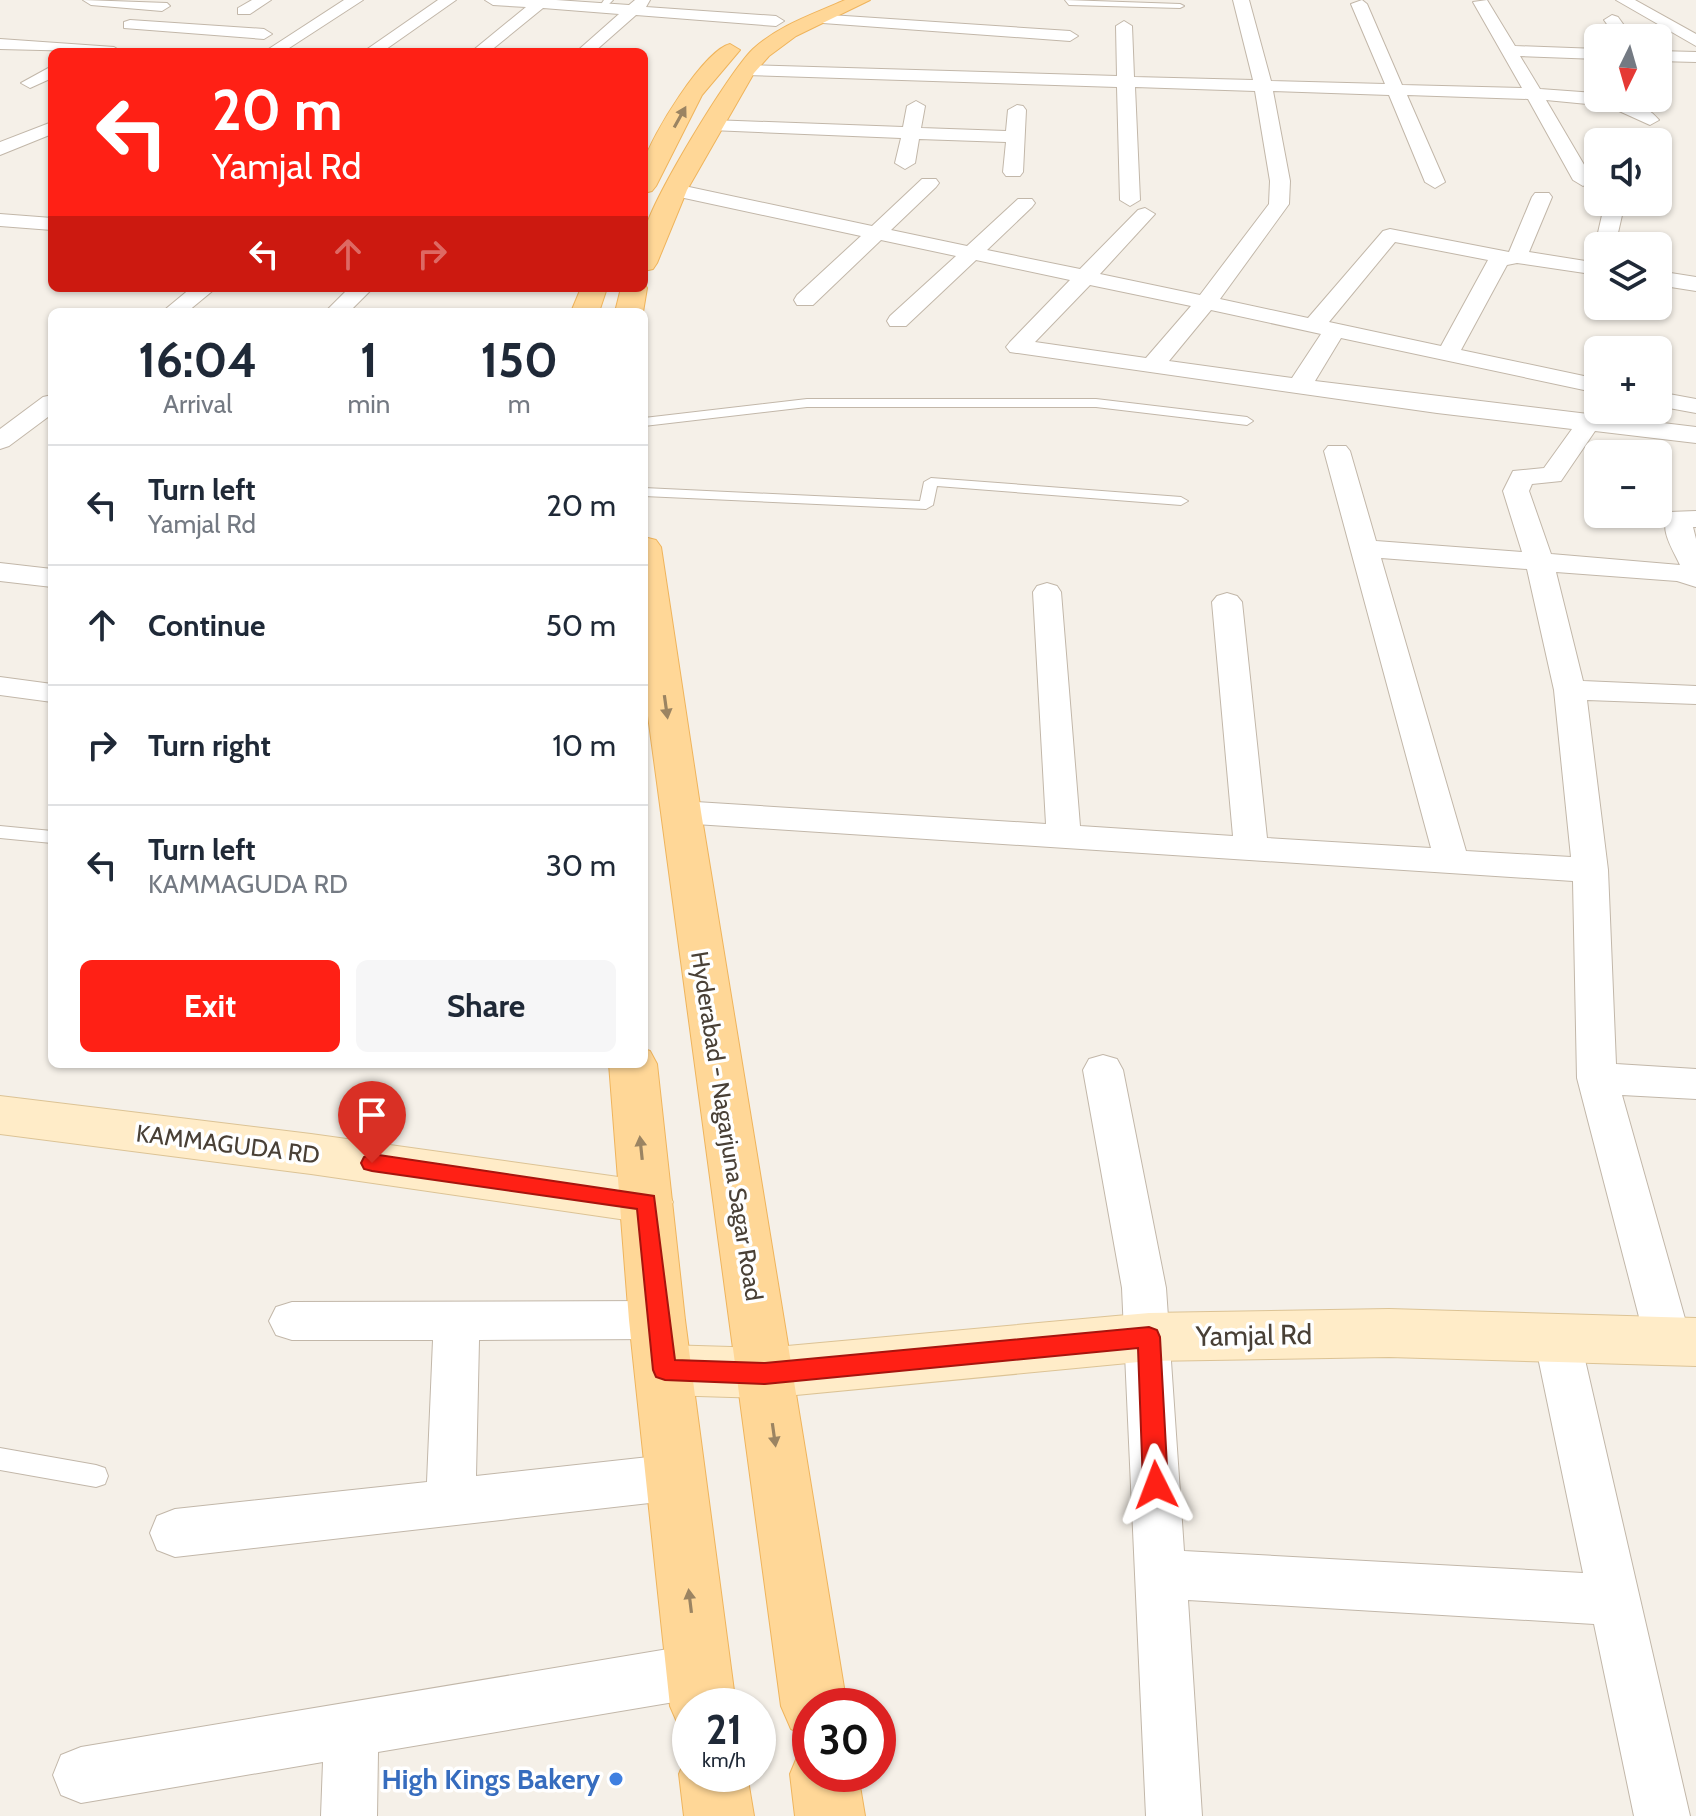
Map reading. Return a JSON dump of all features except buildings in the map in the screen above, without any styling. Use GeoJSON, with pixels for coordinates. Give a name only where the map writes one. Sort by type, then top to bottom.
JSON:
{"type":"FeatureCollection","features":[{"type":"Feature","properties":{"kind":"main road"},"geometry":{"type":"LineString","coordinates":[[648,178],[682,114],[715,62],[776,21],[861,0]]}},
{"type":"Feature","properties":{"kind":"main road"},"geometry":{"type":"LineString","coordinates":[[648,254],[675,190],[745,70],[771,45],[820,9]]}},
{"type":"Feature","properties":{"kind":"main road","name":"Hyderabad - Nagarjuna Sagar Road"},"geometry":{"type":"LineString","coordinates":[[648,602],[651,643],[680,812],[811,1688]]}},
{"type":"Feature","properties":{"kind":"main road"},"geometry":{"type":"LineString","coordinates":[[633,1068],[661,1345],[701,1688]]}},
{"type":"Feature","properties":{"kind":"main road","name":"KAMMAGUDA RD"},"geometry":{"type":"LineString","coordinates":[[0,1115],[311,1154],[647,1202]]}},
{"type":"Feature","properties":{"kind":"main road","name":"Yamjal Rd"},"geometry":{"type":"LineString","coordinates":[[661,1345],[765,1373],[1149,1337],[1389,1333],[1682,1341]]}},
{"type":"Feature","properties":{"kind":"main road"},"geometry":{"type":"LineString","coordinates":[[716,1792],[719,1816]]}},
{"type":"Feature","properties":{"kind":"main road"},"geometry":{"type":"LineString","coordinates":[[827,1792],[830,1816]]}},
{"type":"Feature","properties":{"kind":"street"},"geometry":{"type":"LineString","coordinates":[[91,0],[167,3]]}},
{"type":"Feature","properties":{"kind":"street"},"geometry":{"type":"LineString","coordinates":[[244,11],[263,0]]}},
{"type":"Feature","properties":{"kind":"street"},"geometry":{"type":"LineString","coordinates":[[278,48],[355,0]]}},
{"type":"Feature","properties":{"kind":"street"},"geometry":{"type":"LineString","coordinates":[[377,48],[448,0]]}},
{"type":"Feature","properties":{"kind":"street"},"geometry":{"type":"LineString","coordinates":[[493,0],[639,5],[776,21]]}},
{"type":"Feature","properties":{"kind":"street"},"geometry":{"type":"LineString","coordinates":[[1152,366],[1206,302],[1279,204],[1280,181],[1263,85],[1241,0]]}},
{"type":"Feature","properties":{"kind":"street"},"geometry":{"type":"LineString","coordinates":[[1624,0],[1696,41]]}},
{"type":"Feature","properties":{"kind":"street"},"geometry":{"type":"LineString","coordinates":[[484,48],[542,2]]}},
{"type":"Feature","properties":{"kind":"street"},"geometry":{"type":"LineString","coordinates":[[1481,2],[1583,180]]}},
{"type":"Feature","properties":{"kind":"street"},"geometry":{"type":"LineString","coordinates":[[92,48],[118,36],[167,3]]}},
{"type":"Feature","properties":{"kind":"street"},"geometry":{"type":"LineString","coordinates":[[1359,4],[1398,89],[1435,182]]}},
{"type":"Feature","properties":{"kind":"street"},"geometry":{"type":"LineString","coordinates":[[589,48],[639,5]]}},
{"type":"Feature","properties":{"kind":"street"},"geometry":{"type":"LineString","coordinates":[[820,9],[1070,36]]}},
{"type":"Feature","properties":{"kind":"street"},"geometry":{"type":"LineString","coordinates":[[1612,20],[1615,24]]}},
{"type":"Feature","properties":{"kind":"street"},"geometry":{"type":"LineString","coordinates":[[230,47],[292,23]]}},
{"type":"Feature","properties":{"kind":"street"},"geometry":{"type":"LineString","coordinates":[[1124,26],[1137,207],[1084,276],[1018,347],[1296,386],[1432,416],[1584,423]]}},
{"type":"Feature","properties":{"kind":"street"},"geometry":{"type":"LineString","coordinates":[[118,36],[264,34]]}},
{"type":"Feature","properties":{"kind":"street"},"geometry":{"type":"LineString","coordinates":[[0,44],[49,48]]}},
{"type":"Feature","properties":{"kind":"street"},"geometry":{"type":"LineString","coordinates":[[1509,51],[1584,54]]}},
{"type":"Feature","properties":{"kind":"street"},"geometry":{"type":"LineString","coordinates":[[1672,56],[1696,57]]}},
{"type":"Feature","properties":{"kind":"street"},"geometry":{"type":"LineString","coordinates":[[745,70],[1534,94],[1615,101],[1640,111],[1650,120]]}},
{"type":"Feature","properties":{"kind":"street"},"geometry":{"type":"LineString","coordinates":[[30,83],[48,73]]}},
{"type":"Feature","properties":{"kind":"street"},"geometry":{"type":"LineString","coordinates":[[905,163],[916,106]]}},
{"type":"Feature","properties":{"kind":"street"},"geometry":{"type":"LineString","coordinates":[[1013,172],[1017,110]]}},
{"type":"Feature","properties":{"kind":"street"},"geometry":{"type":"LineString","coordinates":[[711,125],[1013,137]]}},
{"type":"Feature","properties":{"kind":"street"},"geometry":{"type":"LineString","coordinates":[[0,149],[48,129]]}},
{"type":"Feature","properties":{"kind":"street"},"geometry":{"type":"LineString","coordinates":[[0,136],[25,138]]}},
{"type":"Feature","properties":{"kind":"street"},"geometry":{"type":"LineString","coordinates":[[805,300],[929,183]]}},
{"type":"Feature","properties":{"kind":"street"},"geometry":{"type":"LineString","coordinates":[[675,190],[1584,383]]}},
{"type":"Feature","properties":{"kind":"street"},"geometry":{"type":"LineString","coordinates":[[1432,416],[1499,260],[1510,257],[1542,197]]}},
{"type":"Feature","properties":{"kind":"street"},"geometry":{"type":"LineString","coordinates":[[898,321],[1025,203]]}},
{"type":"Feature","properties":{"kind":"street"},"geometry":{"type":"LineString","coordinates":[[0,220],[48,224]]}},
{"type":"Feature","properties":{"kind":"street"},"geometry":{"type":"LineString","coordinates":[[1283,413],[1324,328],[1390,235],[1584,267]]}},
{"type":"Feature","properties":{"kind":"street"},"geometry":{"type":"LineString","coordinates":[[1672,280],[1696,284]]}},
{"type":"Feature","properties":{"kind":"street"},"geometry":{"type":"LineString","coordinates":[[178,308],[200,292]]}},
{"type":"Feature","properties":{"kind":"street"},"geometry":{"type":"LineString","coordinates":[[340,308],[358,292]]}},
{"type":"Feature","properties":{"kind":"street"},"geometry":{"type":"LineString","coordinates":[[1672,402],[1696,406]]}},
{"type":"Feature","properties":{"kind":"street"},"geometry":{"type":"LineString","coordinates":[[0,441],[48,405]]}},
{"type":"Feature","properties":{"kind":"street"},"geometry":{"type":"LineString","coordinates":[[1587,424],[1552,475],[1522,477],[1516,491],[1539,561],[1570,690],[1590,870],[1597,1078],[1682,1341]]}},
{"type":"Feature","properties":{"kind":"street"},"geometry":{"type":"LineString","coordinates":[[1597,424],[1696,435]]}},
{"type":"Feature","properties":{"kind":"street"},"geometry":{"type":"LineString","coordinates":[[1337,451],[1452,862]]}},
{"type":"Feature","properties":{"kind":"street"},"geometry":{"type":"LineString","coordinates":[[1696,519],[1679,518],[1679,532],[1696,569]]}},
{"type":"Feature","properties":{"kind":"street"},"geometry":{"type":"LineString","coordinates":[[1364,548],[1679,573],[1696,578]]}},
{"type":"Feature","properties":{"kind":"street"},"geometry":{"type":"LineString","coordinates":[[0,572],[48,574]]}},
{"type":"Feature","properties":{"kind":"street"},"geometry":{"type":"LineString","coordinates":[[1047,592],[1064,837]]}},
{"type":"Feature","properties":{"kind":"street"},"geometry":{"type":"LineString","coordinates":[[1227,602],[1251,849]]}},
{"type":"Feature","properties":{"kind":"street"},"geometry":{"type":"LineString","coordinates":[[0,686],[48,692]]}},
{"type":"Feature","properties":{"kind":"street"},"geometry":{"type":"LineString","coordinates":[[1570,690],[1696,695]]}},
{"type":"Feature","properties":{"kind":"street"},"geometry":{"type":"LineString","coordinates":[[680,812],[1590,870]]}},
{"type":"Feature","properties":{"kind":"street"},"geometry":{"type":"LineString","coordinates":[[1103,1070],[1144,1288],[1149,1337],[1174,1816]]}},
{"type":"Feature","properties":{"kind":"street"},"geometry":{"type":"LineString","coordinates":[[1597,1078],[1696,1084]]}},
{"type":"Feature","properties":{"kind":"street"},"geometry":{"type":"LineString","coordinates":[[292,1321],[457,1320],[661,1345]]}},
{"type":"Feature","properties":{"kind":"street"},"geometry":{"type":"LineString","coordinates":[[451,1502],[457,1320]]}},
{"type":"Feature","properties":{"kind":"street"},"geometry":{"type":"LineString","coordinates":[[1557,1338],[1662,1816]]}},
{"type":"Feature","properties":{"kind":"street"},"geometry":{"type":"LineString","coordinates":[[175,1533],[676,1477]]}},
{"type":"Feature","properties":{"kind":"street"},"geometry":{"type":"LineString","coordinates":[[1160,1574],[1615,1600]]}},
{"type":"Feature","properties":{"kind":"street"},"geometry":{"type":"LineString","coordinates":[[81,1775],[351,1731],[672,1692]]}},
{"type":"Feature","properties":{"kind":"street"},"geometry":{"type":"LineString","coordinates":[[349,1816],[351,1731]]}},
{"type":"Feature","properties":{"kind":"lane"},"geometry":{"type":"LineString","coordinates":[[1069,0],[1069,3],[1180,6]]}},
{"type":"Feature","properties":{"kind":"lane"},"geometry":{"type":"LineString","coordinates":[[648,422],[807,403],[1096,403],[1247,421]]}},
{"type":"Feature","properties":{"kind":"lane"},"geometry":{"type":"LineString","coordinates":[[648,492],[926,505],[931,482],[1181,501]]}},
{"type":"Feature","properties":{"kind":"lane"},"geometry":{"type":"LineString","coordinates":[[0,832],[48,837]]}},
{"type":"Feature","properties":{"kind":"lane"},"geometry":{"type":"LineString","coordinates":[[0,1459],[96,1476]]}},
{"type":"Feature","properties":{"kind":"place","name":"High Kings Bakery"},"geometry":{"type":"Point","coordinates":[616,1779]}},
{"type":"Feature","properties":{"kind":"route"},"geometry":{"type":"LineString","coordinates":[[372,1163],[647,1202],[657,1320],[665,1370],[765,1373],[1149,1337],[1156,1485]]}}]}
